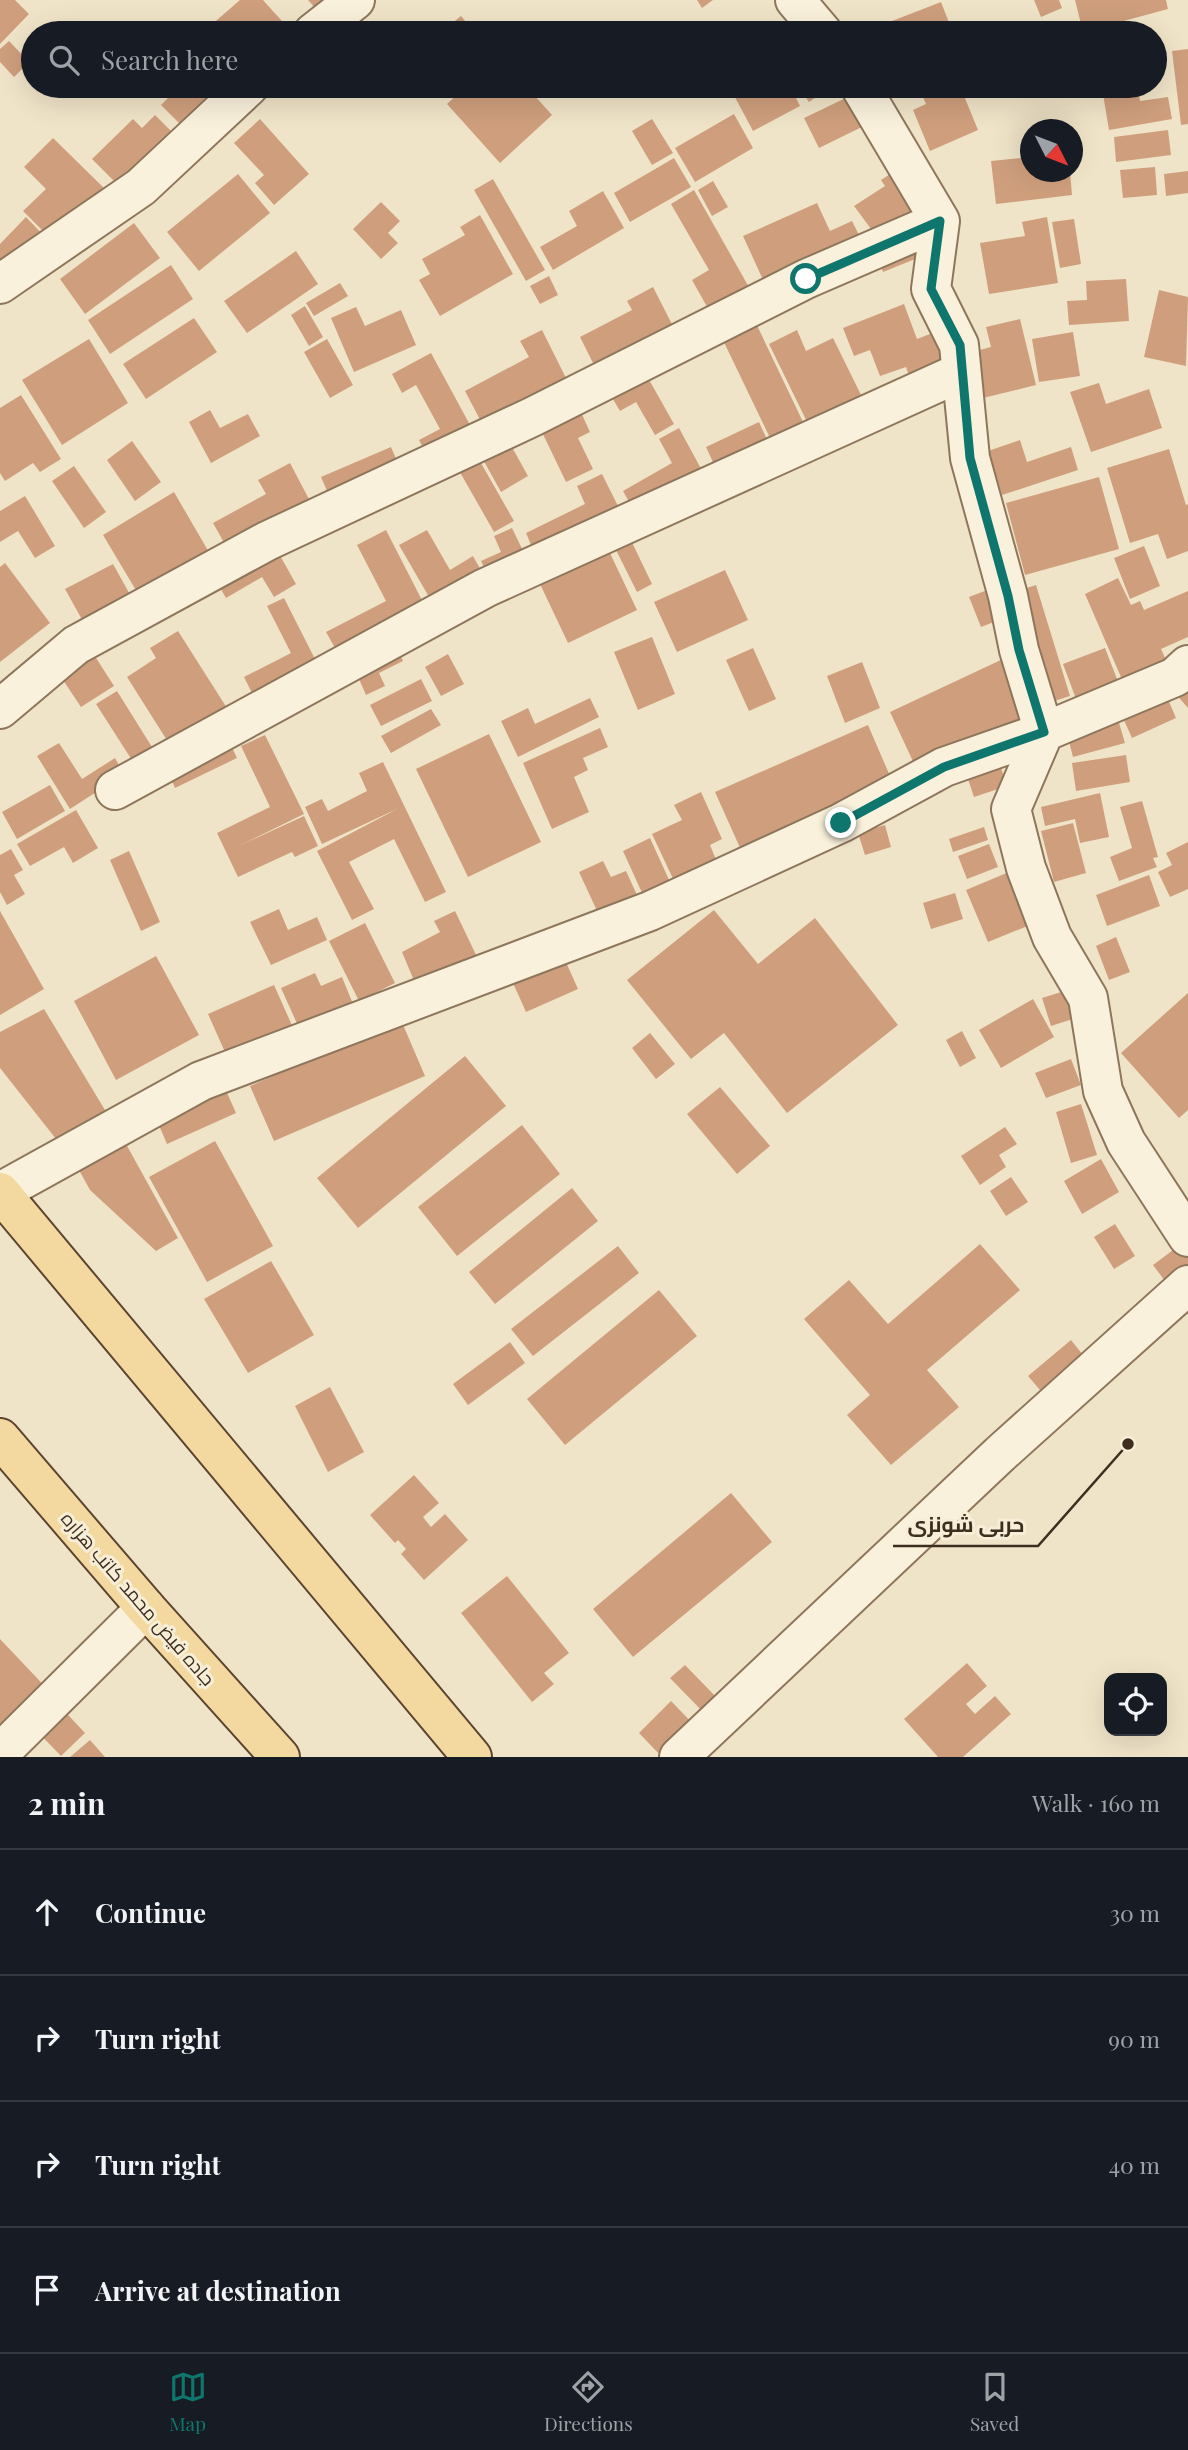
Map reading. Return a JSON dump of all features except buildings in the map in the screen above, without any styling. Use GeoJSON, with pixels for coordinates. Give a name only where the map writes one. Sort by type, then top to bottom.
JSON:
{"type":"FeatureCollection","features":[{"type":"Feature","properties":{"kind":"main road"},"geometry":{"type":"LineString","coordinates":[[0,1192],[472,1757]]}},
{"type":"Feature","properties":{"kind":"main road","name":"جاده فیض محمد کاتب هزاره"},"geometry":{"type":"LineString","coordinates":[[0,1438],[146,1608],[280,1757]]}},
{"type":"Feature","properties":{"kind":"street"},"geometry":{"type":"LineString","coordinates":[[328,21],[355,0]]}},
{"type":"Feature","properties":{"kind":"street"},"geometry":{"type":"LineString","coordinates":[[794,0],[812,21]]}},
{"type":"Feature","properties":{"kind":"street"},"geometry":{"type":"LineString","coordinates":[[0,284],[142,187],[236,98]]}},
{"type":"Feature","properties":{"kind":"street"},"geometry":{"type":"LineString","coordinates":[[867,98],[940,221],[931,289],[960,345],[970,458],[1008,596],[1019,650],[1044,732],[1011,809],[1026,868],[1052,937],[1088,998],[1102,1091],[1126,1142],[1188,1237]]}},
{"type":"Feature","properties":{"kind":"street"},"geometry":{"type":"LineString","coordinates":[[0,709],[76,645],[267,541],[532,417],[806,279],[940,221]]}},
{"type":"Feature","properties":{"kind":"street"},"geometry":{"type":"LineString","coordinates":[[115,790],[485,588],[961,372]]}},
{"type":"Feature","properties":{"kind":"street"},"geometry":{"type":"LineString","coordinates":[[0,1192],[201,1082],[650,911],[841,823],[944,767],[1044,732],[1175,677],[1188,665]]}},
{"type":"Feature","properties":{"kind":"street"},"geometry":{"type":"LineString","coordinates":[[679,1757],[1000,1454],[1188,1286]]}},
{"type":"Feature","properties":{"kind":"street"},"geometry":{"type":"LineString","coordinates":[[0,1753],[146,1608]]}},
{"type":"Feature","properties":{"kind":"place","name":"حربی شونزی"},"geometry":{"type":"Point","coordinates":[1128,1444]}},
{"type":"Feature","properties":{"kind":"route"},"geometry":{"type":"LineString","coordinates":[[806,279],[940,221],[931,289],[960,345],[970,458],[1008,596],[1019,650],[1044,732],[944,767],[841,823]]}}]}
